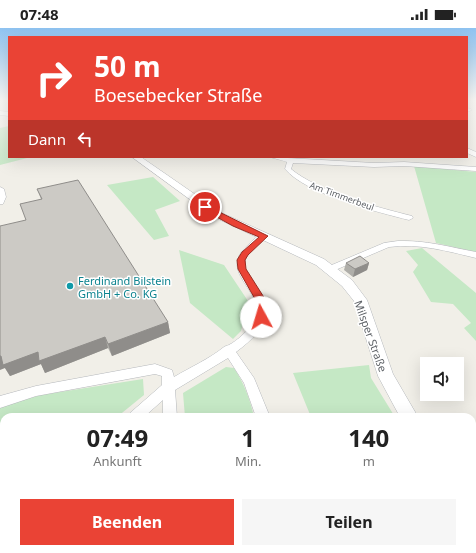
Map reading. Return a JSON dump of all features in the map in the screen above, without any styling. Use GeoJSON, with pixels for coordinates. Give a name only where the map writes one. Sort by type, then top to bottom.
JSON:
{"type":"FeatureCollection","features":[{"type":"Feature","properties":{"kind":"street","name":"Milsper Straße"},"geometry":{"type":"LineString","coordinates":[[137,158],[218,215],[302,253],[330,269],[347,283],[360,300],[386,376],[407,413]]}},
{"type":"Feature","properties":{"kind":"street"},"geometry":{"type":"LineString","coordinates":[[278,158],[291,161],[374,165],[404,164],[476,169]]}},
{"type":"Feature","properties":{"kind":"street","name":"Am Timmerbeul"},"geometry":{"type":"LineString","coordinates":[[291,161],[288,169],[291,173],[307,183],[391,214],[409,218]]}},
{"type":"Feature","properties":{"kind":"street"},"geometry":{"type":"LineString","coordinates":[[0,191],[0,202]]}},
{"type":"Feature","properties":{"kind":"street"},"geometry":{"type":"LineString","coordinates":[[140,413],[169,387],[228,350],[258,324],[261,317],[260,299],[242,269],[241,260],[244,254],[264,236]]}},
{"type":"Feature","properties":{"kind":"street"},"geometry":{"type":"LineString","coordinates":[[330,269],[395,243],[417,243],[476,255]]}},
{"type":"Feature","properties":{"kind":"street"},"geometry":{"type":"LineString","coordinates":[[228,350],[240,363],[257,395],[262,413]]}},
{"type":"Feature","properties":{"kind":"street"},"geometry":{"type":"LineString","coordinates":[[0,402],[36,391],[155,369],[168,372],[170,413]]}},
{"type":"Feature","properties":{"kind":"green space"},"geometry":{"type":"Polygon","coordinates":[[[8,126],[8,158],[27,158],[0,165],[0,128],[8,126]]]}},
{"type":"Feature","properties":{"kind":"green space"},"geometry":{"type":"Polygon","coordinates":[[[414,166],[476,172],[476,252],[436,243],[414,166]]]}},
{"type":"Feature","properties":{"kind":"green space"},"geometry":{"type":"Polygon","coordinates":[[[153,177],[180,201],[155,210],[169,236],[154,240],[107,185],[153,177]]]}},
{"type":"Feature","properties":{"kind":"green space"},"geometry":{"type":"Polygon","coordinates":[[[422,248],[476,293],[476,341],[464,328],[471,323],[453,304],[431,302],[413,272],[418,265],[406,251],[422,248]]]}},
{"type":"Feature","properties":{"kind":"green space"},"geometry":{"type":"Polygon","coordinates":[[[179,250],[224,265],[248,301],[241,331],[233,339],[190,303],[179,250]]]}},
{"type":"Feature","properties":{"kind":"green space"},"geometry":{"type":"Polygon","coordinates":[[[369,365],[371,378],[393,413],[309,413],[293,373],[369,365]]]}},
{"type":"Feature","properties":{"kind":"green space"},"geometry":{"type":"Polygon","coordinates":[[[226,367],[234,368],[241,379],[253,413],[185,413],[183,393],[226,367]]]}},
{"type":"Feature","properties":{"kind":"green space"},"geometry":{"type":"Polygon","coordinates":[[[143,379],[144,395],[122,413],[0,413],[0,406],[41,395],[143,379]]]}},
{"type":"Feature","properties":{"kind":"building","name":"Ferdinand Bilstein GmbH + Co. KG"},"geometry":{"type":"Polygon","coordinates":[[[78,180],[168,322],[108,344],[105,337],[39,361],[38,352],[3,365],[0,356],[0,226],[26,220],[20,204],[42,199],[37,189],[78,180]]]}},
{"type":"Feature","properties":{"kind":"building"},"geometry":{"type":"Polygon","coordinates":[[[360,256],[369,263],[355,269],[346,263],[360,256]]]}},
{"type":"Feature","properties":{"kind":"place","name":"Ferdinand Bilstein GmbH + Co. KG"},"geometry":{"type":"Point","coordinates":[70,286]}},
{"type":"Feature","properties":{"kind":"route"},"geometry":{"type":"LineString","coordinates":[[205,207],[235,224],[264,236],[244,254],[241,260],[242,269],[260,299],[262,308],[261,317]]}}]}
